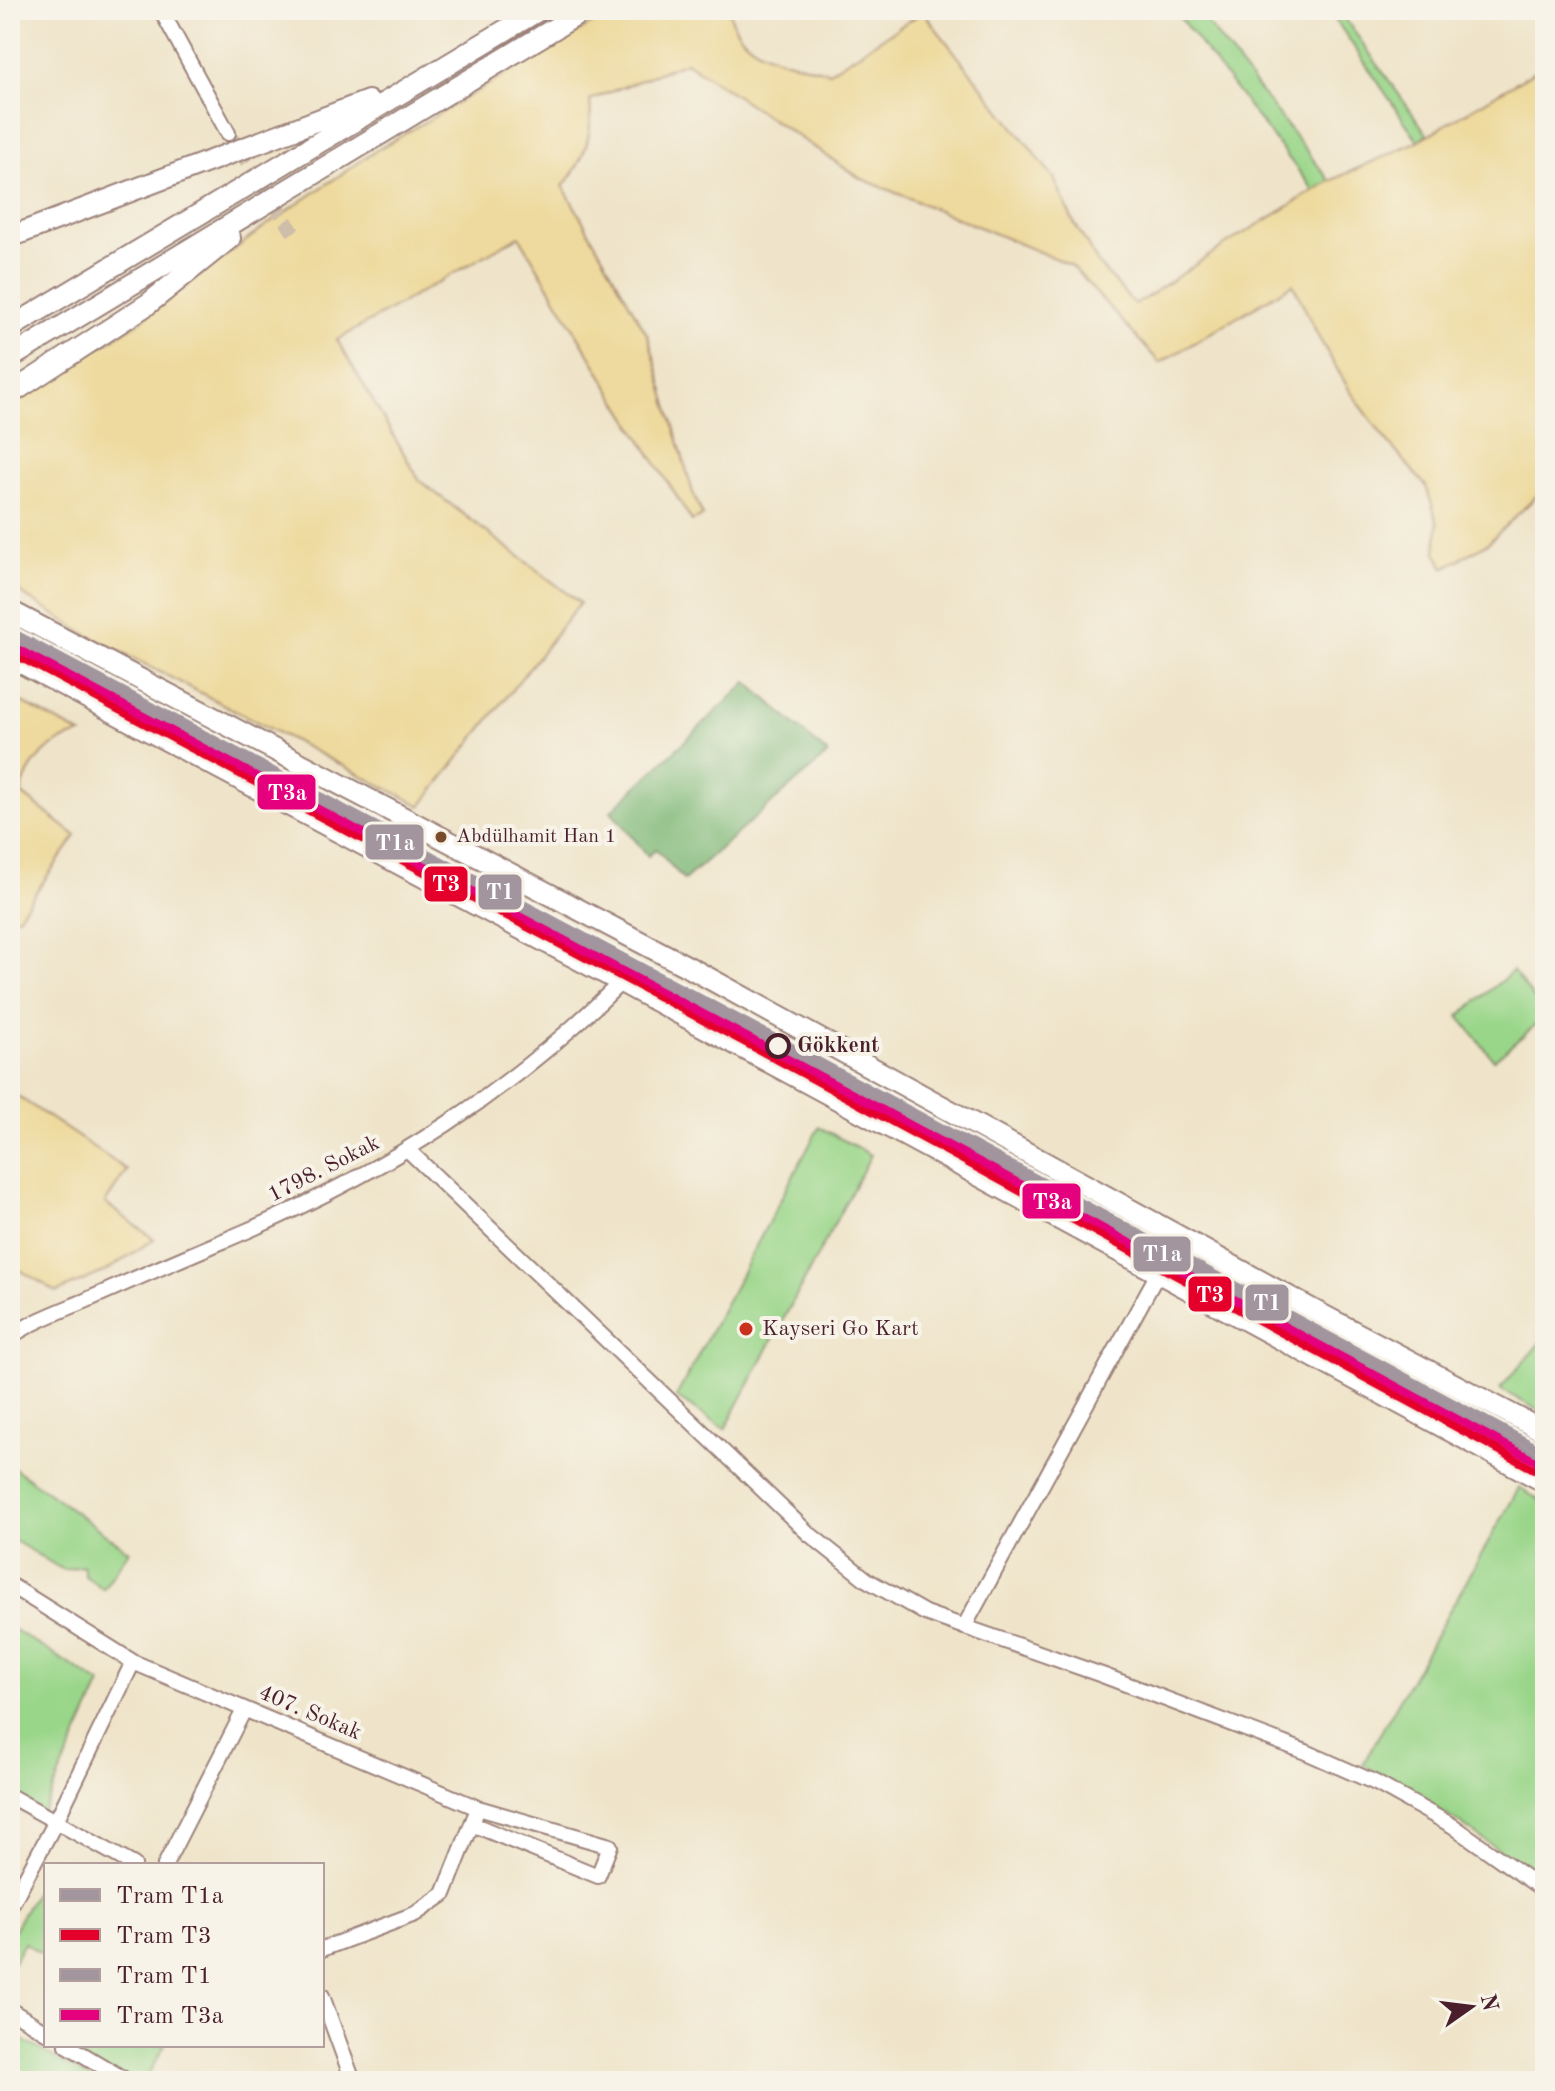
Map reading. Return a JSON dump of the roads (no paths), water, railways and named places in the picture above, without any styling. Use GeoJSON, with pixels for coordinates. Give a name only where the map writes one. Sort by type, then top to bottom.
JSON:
{"type":"FeatureCollection","features":[{"type":"Feature","properties":{"kind":"highway"},"geometry":{"type":"LineString","coordinates":[[10,328],[539,10]]}},
{"type":"Feature","properties":{"kind":"highway"},"geometry":{"type":"LineString","coordinates":[[10,358],[585,10]]}},
{"type":"Feature","properties":{"kind":"highway"},"geometry":{"type":"LineString","coordinates":[[10,237],[416,83]]}},
{"type":"Feature","properties":{"kind":"highway"},"geometry":{"type":"LineString","coordinates":[[10,394],[148,304],[289,190]]}},
{"type":"Feature","properties":{"kind":"highway"},"geometry":{"type":"LineString","coordinates":[[10,596],[42,626]]}},
{"type":"Feature","properties":{"kind":"highway"},"geometry":{"type":"LineString","coordinates":[[10,611],[692,969],[1311,1309],[1545,1432]]}},
{"type":"Feature","properties":{"kind":"highway"},"geometry":{"type":"LineString","coordinates":[[11,658],[621,982],[1545,1482]]}},
{"type":"Feature","properties":{"kind":"street"},"geometry":{"type":"LineString","coordinates":[[161,10],[228,133]]}},
{"type":"Feature","properties":{"kind":"street","name":"1798. Sokak"},"geometry":{"type":"LineString","coordinates":[[10,1337],[33,1324],[317,1199],[408,1150],[503,1087],[567,1034],[621,982]]}},
{"type":"Feature","properties":{"kind":"street"},"geometry":{"type":"LineString","coordinates":[[408,1150],[828,1551],[867,1580],[904,1603],[964,1627],[1102,1675],[1341,1766],[1453,1826],[1545,1891]]}},
{"type":"Feature","properties":{"kind":"street"},"geometry":{"type":"LineString","coordinates":[[964,1627],[1158,1273]]}},
{"type":"Feature","properties":{"kind":"street","name":"407. Sokak"},"geometry":{"type":"LineString","coordinates":[[10,1585],[133,1662],[478,1808],[610,1846],[598,1876],[472,1824]]}},
{"type":"Feature","properties":{"kind":"street"},"geometry":{"type":"LineString","coordinates":[[10,1907],[56,1821],[133,1662]]}},
{"type":"Feature","properties":{"kind":"street"},"geometry":{"type":"LineString","coordinates":[[166,1863],[244,1710]]}},
{"type":"Feature","properties":{"kind":"street"},"geometry":{"type":"LineString","coordinates":[[10,1796],[130,1863]]}},
{"type":"Feature","properties":{"kind":"street"},"geometry":{"type":"LineString","coordinates":[[324,1948],[415,1914],[444,1894],[478,1808]]}},
{"type":"Feature","properties":{"kind":"street"},"geometry":{"type":"LineString","coordinates":[[324,2001],[353,2081]]}},
{"type":"Feature","properties":{"kind":"street"},"geometry":{"type":"LineString","coordinates":[[10,2010],[44,2031]]}},
{"type":"Feature","properties":{"kind":"street"},"geometry":{"type":"LineString","coordinates":[[70,2047],[127,2081]]}},
{"type":"Feature","properties":{"kind":"tunnel"},"geometry":{"type":"LineString","coordinates":[[228,133],[295,235]]}},
{"type":"Feature","properties":{"kind":"tram line","name":"T1"},"geometry":{"type":"LineString","coordinates":[[10,631],[1545,1452]]}},
{"type":"Feature","properties":{"kind":"tram line","name":"T1a"},"geometry":{"type":"LineString","coordinates":[[10,638],[778,1046],[1545,1461]]}},
{"type":"Feature","properties":{"kind":"tram line","name":"T3a"},"geometry":{"type":"LineString","coordinates":[[10,645],[1539,1463]]}},
{"type":"Feature","properties":{"kind":"tram line","name":"T3"},"geometry":{"type":"LineString","coordinates":[[10,652],[772,1057],[1539,1472]]}},
{"type":"Feature","properties":{"kind":"place","name":"Abdülhamit Han 1"},"geometry":{"type":"Point","coordinates":[441,837]}},
{"type":"Feature","properties":{"kind":"place","name":"Gökkent"},"geometry":{"type":"Point","coordinates":[778,1046]}},
{"type":"Feature","properties":{"kind":"place","name":"Kayseri Go Kart"},"geometry":{"type":"Point","coordinates":[746,1329]}}]}
